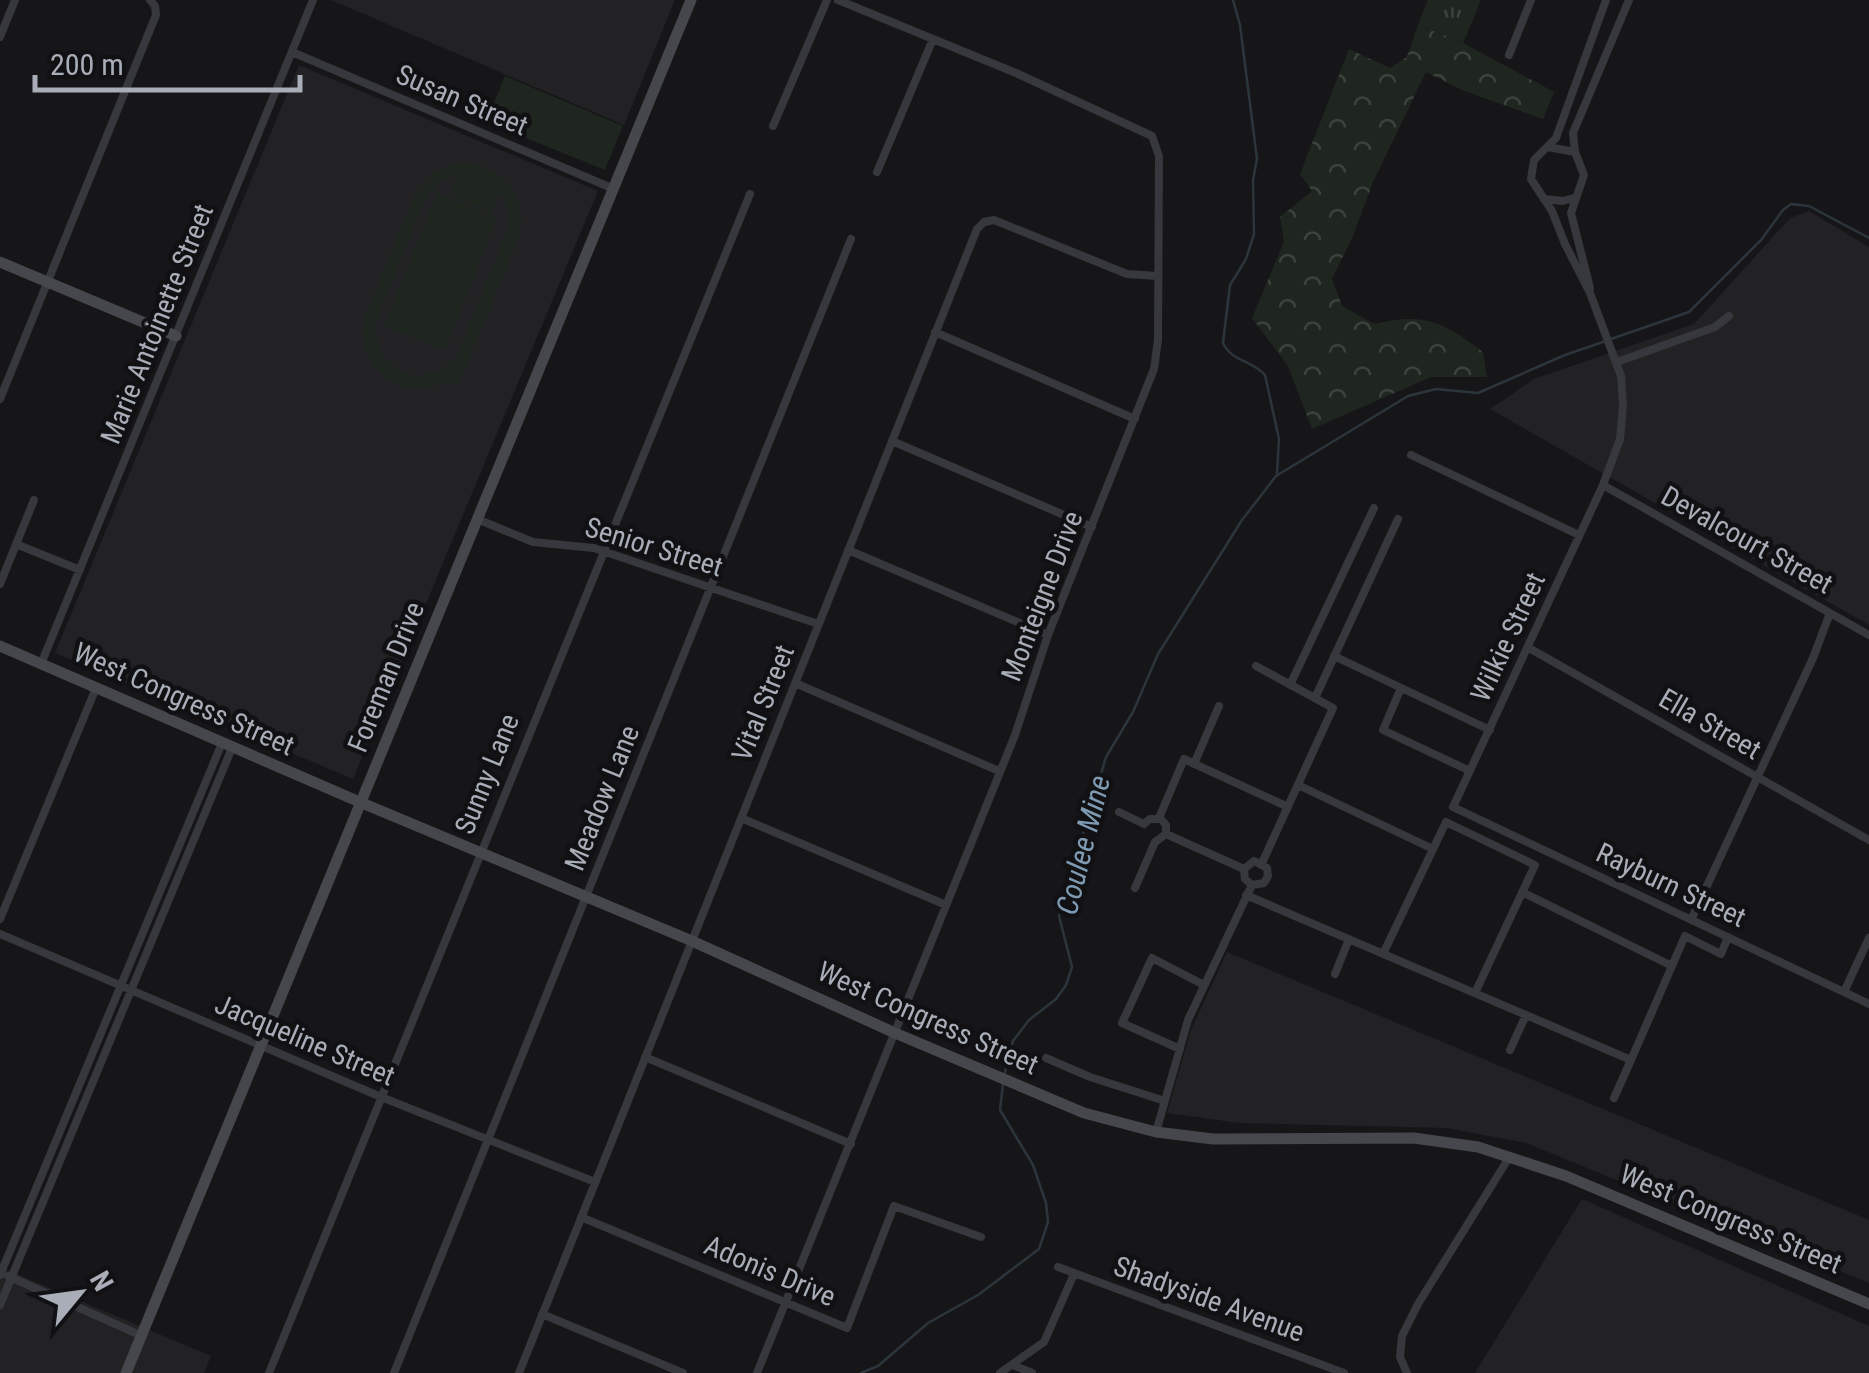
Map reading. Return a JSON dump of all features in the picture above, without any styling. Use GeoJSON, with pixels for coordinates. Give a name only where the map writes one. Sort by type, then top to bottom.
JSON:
{"type":"FeatureCollection","features":[{"type":"Feature","properties":{"kind":"main road","name":"Foreman Drive"},"geometry":{"type":"LineString","coordinates":[[126,1373],[691,0]]}},
{"type":"Feature","properties":{"kind":"main road"},"geometry":{"type":"LineString","coordinates":[[0,262],[176,336]]}},
{"type":"Feature","properties":{"kind":"main road","name":"West Congress Street"},"geometry":{"type":"LineString","coordinates":[[0,646],[692,941],[980,1070],[1106,1120],[1156,1132],[1234,1140],[1414,1138],[1461,1144],[1566,1176],[1869,1304]]}},
{"type":"Feature","properties":{"kind":"street"},"geometry":{"type":"LineString","coordinates":[[0,37],[15,0]]}},
{"type":"Feature","properties":{"kind":"street","name":"Marie Antoinette Street"},"geometry":{"type":"LineString","coordinates":[[40,664],[313,0]]}},
{"type":"Feature","properties":{"kind":"street"},"geometry":{"type":"LineString","coordinates":[[773,126],[827,0]]}},
{"type":"Feature","properties":{"kind":"street","name":"Monteigne Drive"},"geometry":{"type":"LineString","coordinates":[[757,1373],[1025,706],[1048,635],[1158,354],[1159,156],[1152,136],[1125,121],[838,0]]}},
{"type":"Feature","properties":{"kind":"street"},"geometry":{"type":"LineString","coordinates":[[1509,56],[1531,0]]}},
{"type":"Feature","properties":{"kind":"street"},"geometry":{"type":"LineString","coordinates":[[1590,292],[1544,199],[1535,189],[1530,169],[1556,138],[1606,0]]}},
{"type":"Feature","properties":{"kind":"street"},"geometry":{"type":"LineString","coordinates":[[1590,292],[1571,216],[1584,175],[1573,133],[1629,0]]}},
{"type":"Feature","properties":{"kind":"street"},"geometry":{"type":"LineString","coordinates":[[0,400],[156,15],[152,3]]}},
{"type":"Feature","properties":{"kind":"street"},"geometry":{"type":"LineString","coordinates":[[877,172],[933,39]]}},
{"type":"Feature","properties":{"kind":"street","name":"Susan Street"},"geometry":{"type":"LineString","coordinates":[[292,52],[614,189]]}},
{"type":"Feature","properties":{"kind":"street"},"geometry":{"type":"LineString","coordinates":[[1548,148],[1575,152]]}},
{"type":"Feature","properties":{"kind":"street","name":"Sunny Lane"},"geometry":{"type":"LineString","coordinates":[[268,1373],[750,194]]}},
{"type":"Feature","properties":{"kind":"street"},"geometry":{"type":"LineString","coordinates":[[1544,199],[1574,198]]}},
{"type":"Feature","properties":{"kind":"street","name":"Vital Street"},"geometry":{"type":"LineString","coordinates":[[519,1373],[977,229],[989,220],[1127,274],[1157,276]]}},
{"type":"Feature","properties":{"kind":"street","name":"Meadow Lane"},"geometry":{"type":"LineString","coordinates":[[394,1373],[852,239]]}},
{"type":"Feature","properties":{"kind":"street","name":"Wilkie Street"},"geometry":{"type":"LineString","coordinates":[[1454,807],[1620,439],[1623,406],[1615,358],[1590,292]]}},
{"type":"Feature","properties":{"kind":"street"},"geometry":{"type":"LineString","coordinates":[[1615,358],[1715,327],[1730,316]]}},
{"type":"Feature","properties":{"kind":"street"},"geometry":{"type":"LineString","coordinates":[[936,332],[1135,418]]}},
{"type":"Feature","properties":{"kind":"street"},"geometry":{"type":"LineString","coordinates":[[892,442],[1092,527]]}},
{"type":"Feature","properties":{"kind":"street"},"geometry":{"type":"LineString","coordinates":[[1410,455],[1579,535]]}},
{"type":"Feature","properties":{"kind":"street","name":"Devalcourt Street"},"geometry":{"type":"LineString","coordinates":[[1602,485],[1869,635]]}},
{"type":"Feature","properties":{"kind":"street"},"geometry":{"type":"LineString","coordinates":[[0,584],[34,500]]}},
{"type":"Feature","properties":{"kind":"street"},"geometry":{"type":"LineString","coordinates":[[1290,685],[1374,508]]}},
{"type":"Feature","properties":{"kind":"street","name":"Senior Street"},"geometry":{"type":"LineString","coordinates":[[477,520],[533,542],[603,550],[818,624]]}},
{"type":"Feature","properties":{"kind":"street"},"geometry":{"type":"LineString","coordinates":[[1315,698],[1398,520]]}},
{"type":"Feature","properties":{"kind":"street"},"geometry":{"type":"LineString","coordinates":[[16,544],[80,570]]}},
{"type":"Feature","properties":{"kind":"street"},"geometry":{"type":"LineString","coordinates":[[848,550],[1048,635]]}},
{"type":"Feature","properties":{"kind":"street"},"geometry":{"type":"LineString","coordinates":[[1691,920],[1814,658],[1830,613]]}},
{"type":"Feature","properties":{"kind":"street","name":"Ella Street"},"geometry":{"type":"LineString","coordinates":[[1528,648],[1869,840]]}},
{"type":"Feature","properties":{"kind":"street"},"geometry":{"type":"LineString","coordinates":[[1334,656],[1490,730]]}},
{"type":"Feature","properties":{"kind":"street"},"geometry":{"type":"LineString","coordinates":[[1256,666],[1333,708],[1262,863]]}},
{"type":"Feature","properties":{"kind":"street"},"geometry":{"type":"LineString","coordinates":[[795,683],[999,772]]}},
{"type":"Feature","properties":{"kind":"street"},"geometry":{"type":"LineString","coordinates":[[0,919],[96,688]]}},
{"type":"Feature","properties":{"kind":"street"},"geometry":{"type":"LineString","coordinates":[[1401,688],[1383,730],[1470,771]]}},
{"type":"Feature","properties":{"kind":"street"},"geometry":{"type":"LineString","coordinates":[[1194,764],[1219,706]]}},
{"type":"Feature","properties":{"kind":"street"},"geometry":{"type":"LineString","coordinates":[[140,1335],[0,1274],[182,836],[227,745]]}},
{"type":"Feature","properties":{"kind":"street"},"geometry":{"type":"LineString","coordinates":[[0,1305],[204,814],[227,745]]}},
{"type":"Feature","properties":{"kind":"street"},"geometry":{"type":"LineString","coordinates":[[1159,818],[1184,760],[1288,807]]}},
{"type":"Feature","properties":{"kind":"street"},"geometry":{"type":"LineString","coordinates":[[1298,785],[1433,849]]}},
{"type":"Feature","properties":{"kind":"street","name":"Rayburn Street"},"geometry":{"type":"LineString","coordinates":[[1454,807],[1869,1004]]}},
{"type":"Feature","properties":{"kind":"street"},"geometry":{"type":"LineString","coordinates":[[194,810],[204,814]]}},
{"type":"Feature","properties":{"kind":"street"},"geometry":{"type":"LineString","coordinates":[[1119,812],[1144,824]]}},
{"type":"Feature","properties":{"kind":"street"},"geometry":{"type":"LineString","coordinates":[[741,818],[946,905]]}},
{"type":"Feature","properties":{"kind":"street"},"geometry":{"type":"LineString","coordinates":[[1155,842],[1144,836],[1144,824],[1150,818],[1159,818],[1166,825],[1166,834]]}},
{"type":"Feature","properties":{"kind":"street"},"geometry":{"type":"LineString","coordinates":[[1383,954],[1446,822],[1535,864]]}},
{"type":"Feature","properties":{"kind":"street"},"geometry":{"type":"LineString","coordinates":[[1484,840],[1491,825]]}},
{"type":"Feature","properties":{"kind":"street"},"geometry":{"type":"LineString","coordinates":[[1136,888],[1155,842],[1166,834]]}},
{"type":"Feature","properties":{"kind":"street"},"geometry":{"type":"LineString","coordinates":[[1166,834],[1244,870]]}},
{"type":"Feature","properties":{"kind":"street"},"geometry":{"type":"LineString","coordinates":[[182,836],[193,841]]}},
{"type":"Feature","properties":{"kind":"street"},"geometry":{"type":"LineString","coordinates":[[1475,993],[1542,849]]}},
{"type":"Feature","properties":{"kind":"street"},"geometry":{"type":"LineString","coordinates":[[1244,870],[1251,862],[1262,863]]}},
{"type":"Feature","properties":{"kind":"street"},"geometry":{"type":"LineString","coordinates":[[1244,870],[1246,879],[1260,885],[1268,872],[1262,863]]}},
{"type":"Feature","properties":{"kind":"street"},"geometry":{"type":"LineString","coordinates":[[1156,1132],[1204,984],[1252,884]]}},
{"type":"Feature","properties":{"kind":"street"},"geometry":{"type":"LineString","coordinates":[[1522,892],[1672,966]]}},
{"type":"Feature","properties":{"kind":"street"},"geometry":{"type":"LineString","coordinates":[[1246,896],[1631,1060]]}},
{"type":"Feature","properties":{"kind":"street"},"geometry":{"type":"LineString","coordinates":[[156,898],[167,903]]}},
{"type":"Feature","properties":{"kind":"street","name":"Jacqueline Street"},"geometry":{"type":"LineString","coordinates":[[0,934],[381,1097],[595,1182]]}},
{"type":"Feature","properties":{"kind":"street"},"geometry":{"type":"LineString","coordinates":[[1614,1098],[1686,936],[1720,954],[1728,937]]}},
{"type":"Feature","properties":{"kind":"street"},"geometry":{"type":"LineString","coordinates":[[1844,992],[1869,938]]}},
{"type":"Feature","properties":{"kind":"street"},"geometry":{"type":"LineString","coordinates":[[1335,974],[1349,939]]}},
{"type":"Feature","properties":{"kind":"street"},"geometry":{"type":"LineString","coordinates":[[1180,1049],[1122,1022],[1152,958],[1204,984]]}},
{"type":"Feature","properties":{"kind":"street"},"geometry":{"type":"LineString","coordinates":[[1510,1050],[1526,1015]]}},
{"type":"Feature","properties":{"kind":"street"},"geometry":{"type":"LineString","coordinates":[[646,1057],[851,1144]]}},
{"type":"Feature","properties":{"kind":"street"},"geometry":{"type":"LineString","coordinates":[[1046,1058],[1090,1078],[1165,1101]]}},
{"type":"Feature","properties":{"kind":"street"},"geometry":{"type":"LineString","coordinates":[[89,1062],[100,1066]]}},
{"type":"Feature","properties":{"kind":"street"},"geometry":{"type":"LineString","coordinates":[[1407,1373],[1400,1357],[1402,1336],[1510,1156]]}},
{"type":"Feature","properties":{"kind":"street"},"geometry":{"type":"LineString","coordinates":[[43,1173],[54,1177]]}},
{"type":"Feature","properties":{"kind":"street","name":"Adonis Drive"},"geometry":{"type":"LineString","coordinates":[[581,1217],[846,1328],[894,1206],[981,1237]]}},
{"type":"Feature","properties":{"kind":"street"},"geometry":{"type":"LineString","coordinates":[[27,1210],[38,1214]]}},
{"type":"Feature","properties":{"kind":"street","name":"Shadyside Avenue"},"geometry":{"type":"LineString","coordinates":[[1058,1267],[1344,1373]]}},
{"type":"Feature","properties":{"kind":"street"},"geometry":{"type":"LineString","coordinates":[[1000,1373],[1044,1342],[1074,1274]]}},
{"type":"Feature","properties":{"kind":"street"},"geometry":{"type":"LineString","coordinates":[[542,1314],[683,1373]]}},
{"type":"Feature","properties":{"kind":"street"},"geometry":{"type":"LineString","coordinates":[[1013,1365],[1032,1373]]}},
{"type":"Feature","properties":{"kind":"shaded area"},"geometry":{"type":"Polygon","coordinates":[[[331,0],[675,0],[624,125],[331,0]]]}},
{"type":"Feature","properties":{"kind":"shaded area"},"geometry":{"type":"Polygon","coordinates":[[[299,65],[598,191],[353,779],[55,653],[299,65]]]}},
{"type":"Feature","properties":{"kind":"shaded area"},"geometry":{"type":"Polygon","coordinates":[[[1809,211],[1869,247],[1869,625],[1490,409],[1534,379],[1694,324],[1790,218],[1809,211]]]}},
{"type":"Feature","properties":{"kind":"shaded area"},"geometry":{"type":"Polygon","coordinates":[[[1227,952],[1869,1220],[1869,1283],[1526,1143],[1447,1128],[1239,1123],[1167,1113],[1191,1030],[1227,952]]]}},
{"type":"Feature","properties":{"kind":"shaded area"},"geometry":{"type":"Polygon","coordinates":[[[1582,1199],[1869,1326],[1869,1373],[1475,1373],[1582,1199]]]}},
{"type":"Feature","properties":{"kind":"shaded area"},"geometry":{"type":"Polygon","coordinates":[[[0,1267],[211,1356],[204,1373],[0,1373],[0,1267]]]}},
{"type":"Feature","properties":{"kind":"green space"},"geometry":{"type":"Polygon","coordinates":[[[1428,0],[1481,0],[1463,43],[1418,25],[1428,0]]]}},
{"type":"Feature","properties":{"kind":"green space"},"geometry":{"type":"Polygon","coordinates":[[[1418,25],[1463,43],[1554,92],[1543,119],[1462,90],[1426,72],[1332,279],[1342,306],[1374,324],[1420,319],[1456,333],[1483,352],[1487,377],[1431,377],[1312,429],[1288,366],[1252,318],[1284,242],[1280,217],[1312,191],[1300,174],[1349,49],[1390,68],[1407,57],[1418,25]]]}},
{"type":"Feature","properties":{"kind":"green space"},"geometry":{"type":"Polygon","coordinates":[[[505,76],[623,126],[605,170],[486,122],[505,76]]]}},
{"type":"Feature","properties":{"kind":"green space"},"geometry":{"type":"Polygon","coordinates":[[[463,162],[486,167],[505,180],[517,198],[522,220],[517,242],[458,386],[418,388],[393,382],[375,366],[365,344],[364,319],[417,189],[436,170],[463,162]],[[458,175],[440,182],[426,197],[374,327],[382,356],[405,374],[437,372],[456,357],[508,229],[508,208],[500,192],[491,212],[451,196],[458,175]]]}},
{"type":"Feature","properties":{"kind":"green space"},"geometry":{"type":"Polygon","coordinates":[[[437,193],[497,217],[445,350],[384,326],[437,193]]]}},
{"type":"Feature","properties":{"kind":"waterway","name":"Coulee Mine"},"geometry":{"type":"LineString","coordinates":[[1233,0],[1240,25],[1257,159],[1253,180],[1254,234],[1246,259],[1230,285],[1223,343],[1232,354],[1265,375],[1279,439],[1277,473]]}},
{"type":"Feature","properties":{"kind":"waterway","name":"Coulee Mine"},"geometry":{"type":"LineString","coordinates":[[1611,339],[1689,312],[1791,204],[1809,206],[1869,238]]}},
{"type":"Feature","properties":{"kind":"waterway","name":"Coulee Mine"},"geometry":{"type":"LineString","coordinates":[[1004,1076],[1013,1041],[1029,1020],[1056,999],[1072,967],[1059,916],[1106,757],[1133,712],[1158,654],[1242,520],[1276,476],[1408,396],[1436,389],[1478,393],[1603,342]]}},
{"type":"Feature","properties":{"kind":"waterway","name":"Coulee Mine"},"geometry":{"type":"LineString","coordinates":[[861,1373],[878,1366],[928,1323],[978,1295],[1039,1249],[1048,1222],[1046,1203],[1033,1165],[1000,1110],[1003,1084]]}}]}
